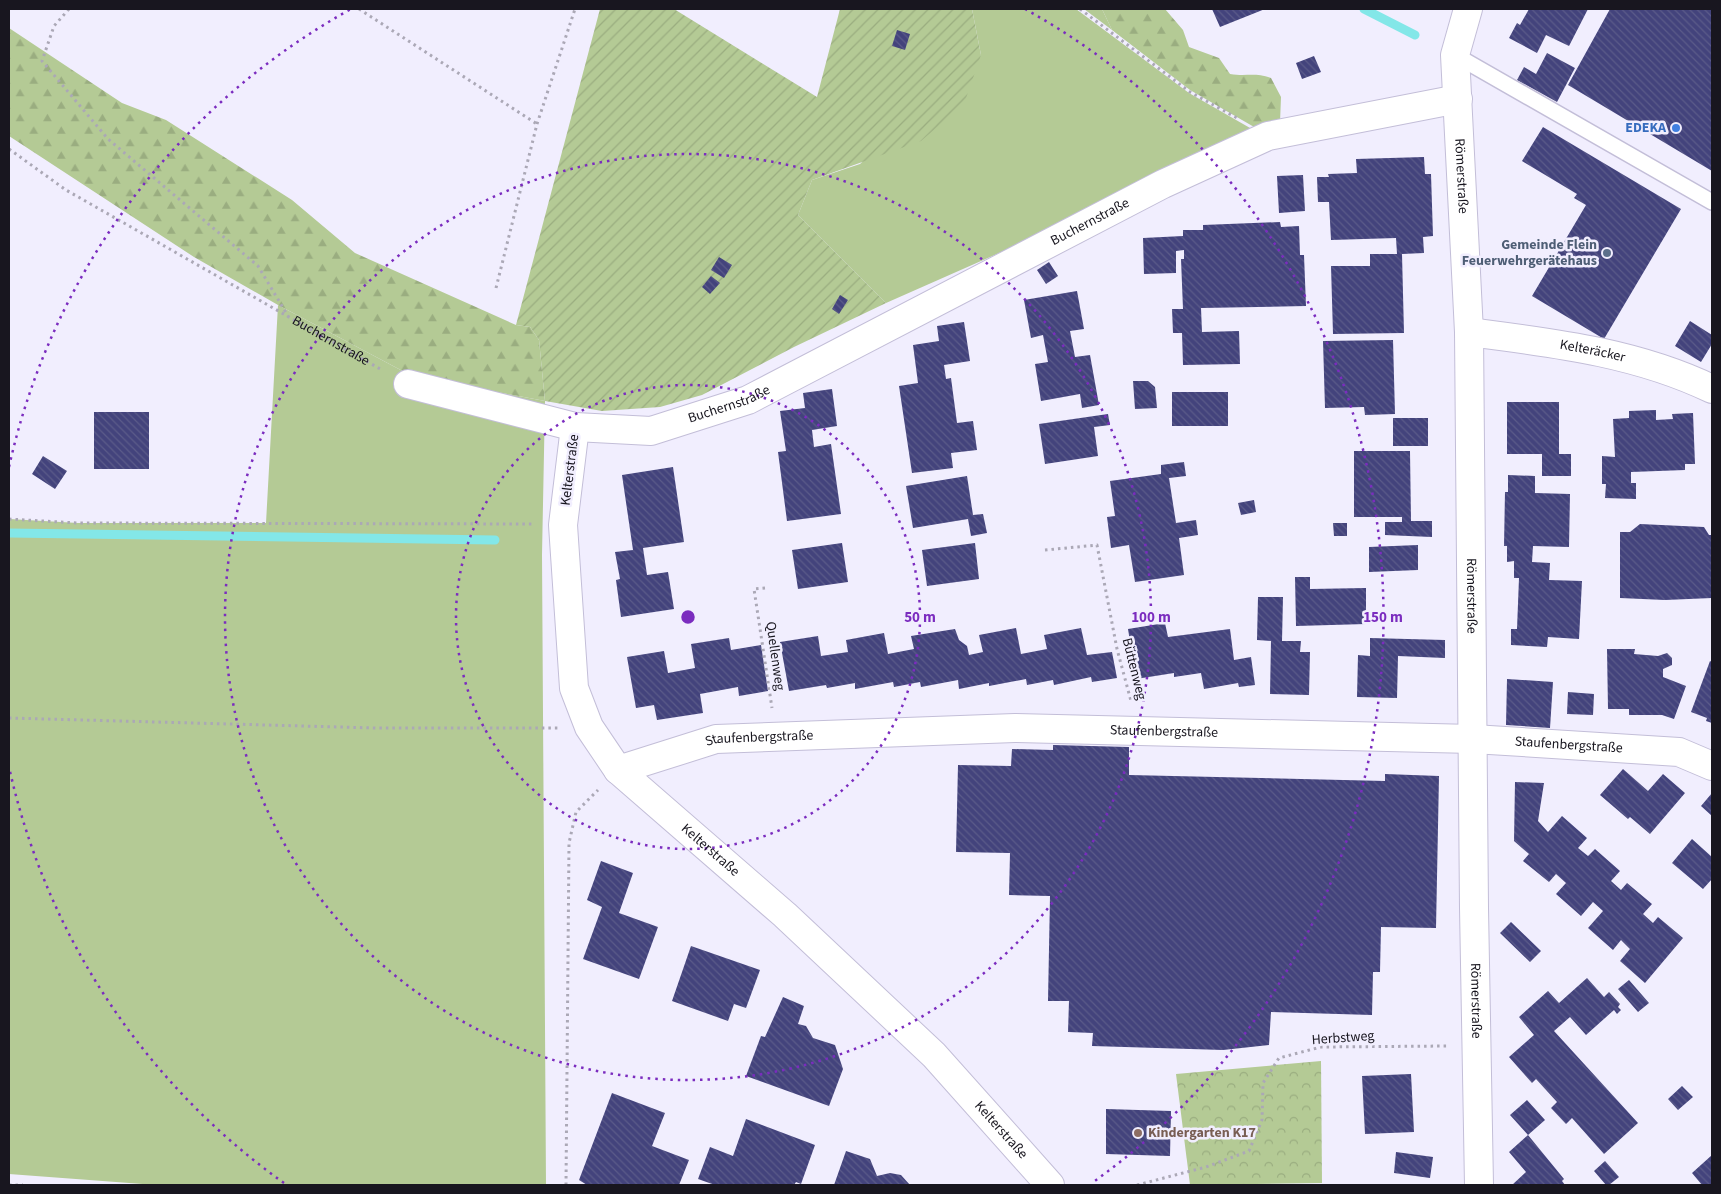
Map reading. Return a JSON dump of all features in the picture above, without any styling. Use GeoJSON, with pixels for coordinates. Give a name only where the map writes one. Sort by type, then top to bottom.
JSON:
{"type":"FeatureCollection","features":[{"type":"Feature","properties":{"kind":"street","name":"Römerstraße"},"geometry":{"type":"LineString","coordinates":[[1468,9],[1455,55],[1469,332],[1479,1185]]}},
{"type":"Feature","properties":{"kind":"street","name":"Buchernstraße"},"geometry":{"type":"LineString","coordinates":[[408,384],[575,427],[651,431],[748,400],[1163,184],[1268,136],[1458,99]]}},
{"type":"Feature","properties":{"kind":"street","name":"Kelteräcker"},"geometry":{"type":"LineString","coordinates":[[1469,332],[1590,348],[1678,372],[1712,388]]}},
{"type":"Feature","properties":{"kind":"street","name":"Kelterstraße"},"geometry":{"type":"LineString","coordinates":[[575,427],[563,525],[574,688],[589,727],[618,770],[785,915],[934,1055],[1050,1185]]}},
{"type":"Feature","properties":{"kind":"street","name":"Staufenbergstraße"},"geometry":{"type":"LineString","coordinates":[[618,770],[716,739],[1015,728],[1473,739],[1679,752],[1712,766]]}},
{"type":"Feature","properties":{"kind":"lane"},"geometry":{"type":"LineString","coordinates":[[1455,55],[1712,202]]}},
{"type":"Feature","properties":{"kind":"path"},"geometry":{"type":"LineString","coordinates":[[68,9],[54,26],[42,61],[108,139],[258,266],[289,317]]}},
{"type":"Feature","properties":{"kind":"path"},"geometry":{"type":"LineString","coordinates":[[358,9],[537,124]]}},
{"type":"Feature","properties":{"kind":"path"},"geometry":{"type":"LineString","coordinates":[[496,288],[537,124],[575,9]]}},
{"type":"Feature","properties":{"kind":"path"},"geometry":{"type":"LineString","coordinates":[[1080,9],[1190,92],[1268,136]]}},
{"type":"Feature","properties":{"kind":"path","name":"Buchernstraße"},"geometry":{"type":"LineString","coordinates":[[9,149],[66,190],[408,384]]}},
{"type":"Feature","properties":{"kind":"path"},"geometry":{"type":"LineString","coordinates":[[9,519],[78,523],[563,525]]}},
{"type":"Feature","properties":{"kind":"path","name":"Büttenweg"},"geometry":{"type":"LineString","coordinates":[[1046,550],[1097,545],[1117,649],[1138,731]]}},
{"type":"Feature","properties":{"kind":"path","name":"Quellenweg"},"geometry":{"type":"LineString","coordinates":[[766,588],[754,589],[776,737]]}},
{"type":"Feature","properties":{"kind":"path"},"geometry":{"type":"LineString","coordinates":[[9,718],[376,728],[589,727]]}},
{"type":"Feature","properties":{"kind":"path"},"geometry":{"type":"LineString","coordinates":[[566,1185],[569,843],[576,812],[618,770]]}},
{"type":"Feature","properties":{"kind":"path","name":"Herbstweg"},"geometry":{"type":"LineString","coordinates":[[1138,1185],[1206,1167],[1249,1151],[1262,1120],[1263,1083],[1279,1058],[1321,1048],[1476,1045]]}},
{"type":"Feature","properties":{"kind":"path"},"geometry":{"type":"LineString","coordinates":[[9,1185],[23,1185]]}},
{"type":"Feature","properties":{"kind":"green space"},"geometry":{"type":"Polygon","coordinates":[[[600,9],[674,9],[817,97],[840,9],[972,9],[981,55],[964,104],[921,141],[812,180],[798,215],[886,303],[794,347],[702,395],[660,407],[602,411],[545,401],[539,340],[530,327],[516,325],[600,9]]]}},
{"type":"Feature","properties":{"kind":"green space"},"geometry":{"type":"Polygon","coordinates":[[[972,9],[1076,9],[1189,93],[1264,136],[886,303],[798,215],[812,180],[860,164],[981,55],[972,9]]]}},
{"type":"Feature","properties":{"kind":"green space"},"geometry":{"type":"Polygon","coordinates":[[[1084,9],[1102,9],[1112,30],[1084,9]]]}},
{"type":"Feature","properties":{"kind":"green space"},"geometry":{"type":"Polygon","coordinates":[[[1102,9],[1165,9],[1183,30],[1189,47],[1219,58],[1230,74],[1259,75],[1271,78],[1281,97],[1280,123],[1268,135],[1190,90],[1112,30],[1102,9]]]}},
{"type":"Feature","properties":{"kind":"green space"},"geometry":{"type":"Polygon","coordinates":[[[9,28],[122,103],[166,120],[292,200],[355,253],[516,325],[530,327],[539,340],[545,401],[412,376],[278,305],[194,257],[9,136],[9,28]]]}},
{"type":"Feature","properties":{"kind":"green space"},"geometry":{"type":"Polygon","coordinates":[[[278,305],[412,376],[545,401],[542,555],[546,1185],[156,1185],[9,1174],[9,519],[78,523],[266,523],[278,305]]]}},
{"type":"Feature","properties":{"kind":"green space"},"geometry":{"type":"Polygon","coordinates":[[[1321,1061],[1322,1183],[1190,1185],[1176,1074],[1321,1061]]]}},
{"type":"Feature","properties":{"kind":"building"},"geometry":{"type":"Polygon","coordinates":[[[1212,9],[1265,9],[1220,27],[1212,9]]]}},
{"type":"Feature","properties":{"kind":"building"},"geometry":{"type":"Polygon","coordinates":[[[1529,9],[1588,9],[1569,46],[1546,35],[1537,53],[1509,38],[1517,23],[1520,25],[1529,9]]]}},
{"type":"Feature","properties":{"kind":"building","name":"EDEKA"},"geometry":{"type":"Polygon","coordinates":[[[1610,9],[1712,9],[1712,171],[1568,85],[1610,9]]]}},
{"type":"Feature","properties":{"kind":"building"},"geometry":{"type":"Polygon","coordinates":[[[897,30],[910,34],[905,50],[892,46],[897,30]]]}},
{"type":"Feature","properties":{"kind":"building"},"geometry":{"type":"Polygon","coordinates":[[[1547,53],[1575,68],[1557,102],[1517,80],[1524,67],[1536,74],[1547,53]]]}},
{"type":"Feature","properties":{"kind":"building"},"geometry":{"type":"Polygon","coordinates":[[[1314,56],[1321,72],[1302,79],[1296,63],[1314,56]]]}},
{"type":"Feature","properties":{"kind":"building","name":"Gemeinde Flein Feuerwehrgerätehaus"},"geometry":{"type":"Polygon","coordinates":[[[1543,127],[1681,209],[1604,339],[1532,296],[1586,205],[1574,198],[1577,194],[1522,161],[1543,127]]]}},
{"type":"Feature","properties":{"kind":"building"},"geometry":{"type":"Polygon","coordinates":[[[1424,157],[1425,174],[1431,174],[1433,236],[1423,237],[1424,253],[1402,254],[1404,333],[1333,334],[1331,266],[1370,266],[1370,254],[1397,254],[1396,238],[1331,240],[1329,202],[1318,202],[1317,177],[1329,177],[1328,174],[1357,173],[1356,159],[1424,157]]]}},
{"type":"Feature","properties":{"kind":"building"},"geometry":{"type":"Polygon","coordinates":[[[1303,175],[1305,211],[1279,213],[1277,176],[1303,175]]]}},
{"type":"Feature","properties":{"kind":"building"},"geometry":{"type":"Polygon","coordinates":[[[1280,222],[1281,227],[1299,226],[1300,255],[1304,255],[1306,306],[1201,308],[1202,332],[1239,331],[1240,364],[1183,365],[1182,333],[1173,333],[1172,309],[1183,309],[1181,259],[1184,259],[1184,250],[1176,251],[1176,273],[1144,274],[1143,238],[1183,236],[1183,230],[1203,230],[1203,225],[1280,222]]]}},
{"type":"Feature","properties":{"kind":"building"},"geometry":{"type":"Polygon","coordinates":[[[719,257],[732,265],[724,278],[711,270],[719,257]]]}},
{"type":"Feature","properties":{"kind":"building"},"geometry":{"type":"Polygon","coordinates":[[[1049,262],[1058,276],[1046,284],[1037,270],[1049,262]]]}},
{"type":"Feature","properties":{"kind":"building"},"geometry":{"type":"Polygon","coordinates":[[[711,276],[720,283],[710,294],[702,287],[711,276]]]}},
{"type":"Feature","properties":{"kind":"building"},"geometry":{"type":"Polygon","coordinates":[[[1077,291],[1084,329],[1070,331],[1075,357],[1090,355],[1099,405],[1082,408],[1080,394],[1041,401],[1035,364],[1048,362],[1043,335],[1031,338],[1024,300],[1077,291]]]}},
{"type":"Feature","properties":{"kind":"building"},"geometry":{"type":"Polygon","coordinates":[[[840,295],[848,300],[839,314],[832,309],[840,295]]]}},
{"type":"Feature","properties":{"kind":"building"},"geometry":{"type":"Polygon","coordinates":[[[1690,321],[1712,335],[1712,344],[1701,362],[1675,346],[1690,321]]]}},
{"type":"Feature","properties":{"kind":"building"},"geometry":{"type":"Polygon","coordinates":[[[964,322],[970,361],[944,365],[946,379],[951,378],[957,423],[973,421],[977,450],[951,453],[953,468],[912,473],[899,386],[918,383],[913,345],[939,341],[937,326],[964,322]]]}},
{"type":"Feature","properties":{"kind":"building"},"geometry":{"type":"Polygon","coordinates":[[[1393,340],[1395,414],[1365,415],[1364,407],[1325,408],[1323,341],[1393,340]]]}},
{"type":"Feature","properties":{"kind":"building"},"geometry":{"type":"Polygon","coordinates":[[[1133,381],[1148,381],[1155,387],[1157,408],[1135,409],[1133,381]]]}},
{"type":"Feature","properties":{"kind":"building"},"geometry":{"type":"Polygon","coordinates":[[[832,389],[837,426],[812,430],[814,447],[831,444],[841,514],[787,521],[778,452],[786,451],[780,411],[805,408],[803,393],[832,389]]]}},
{"type":"Feature","properties":{"kind":"building"},"geometry":{"type":"Polygon","coordinates":[[[1172,392],[1228,392],[1228,426],[1172,426],[1172,392]]]}},
{"type":"Feature","properties":{"kind":"building"},"geometry":{"type":"Polygon","coordinates":[[[1507,402],[1559,402],[1559,454],[1571,454],[1571,476],[1542,476],[1542,454],[1507,454],[1507,402]]]}},
{"type":"Feature","properties":{"kind":"building"},"geometry":{"type":"Polygon","coordinates":[[[1656,410],[1656,420],[1673,419],[1672,414],[1693,413],[1695,464],[1685,464],[1685,470],[1631,472],[1631,483],[1636,483],[1636,499],[1605,498],[1606,484],[1602,484],[1602,456],[1615,457],[1613,419],[1629,418],[1629,411],[1656,410]]]}},
{"type":"Feature","properties":{"kind":"building"},"geometry":{"type":"Polygon","coordinates":[[[94,412],[149,412],[149,469],[94,469],[94,412]]]}},
{"type":"Feature","properties":{"kind":"building"},"geometry":{"type":"Polygon","coordinates":[[[1108,414],[1110,425],[1094,427],[1098,456],[1045,464],[1039,424],[1108,414]]]}},
{"type":"Feature","properties":{"kind":"building"},"geometry":{"type":"Polygon","coordinates":[[[1393,418],[1428,418],[1428,446],[1393,446],[1393,418]]]}},
{"type":"Feature","properties":{"kind":"building"},"geometry":{"type":"Polygon","coordinates":[[[1354,451],[1410,451],[1411,521],[1432,521],[1432,537],[1385,535],[1385,522],[1402,522],[1402,517],[1354,517],[1354,451]]]}},
{"type":"Feature","properties":{"kind":"building"},"geometry":{"type":"Polygon","coordinates":[[[43,456],[67,471],[55,489],[32,474],[43,456]]]}},
{"type":"Feature","properties":{"kind":"building"},"geometry":{"type":"Polygon","coordinates":[[[1184,462],[1186,476],[1169,478],[1176,523],[1196,520],[1198,535],[1179,538],[1184,575],[1135,582],[1129,545],[1111,548],[1107,517],[1115,516],[1110,481],[1161,474],[1161,465],[1184,462]]]}},
{"type":"Feature","properties":{"kind":"building"},"geometry":{"type":"Polygon","coordinates":[[[673,467],[684,542],[643,548],[647,575],[668,572],[674,609],[621,617],[616,580],[620,579],[615,552],[633,550],[622,475],[673,467]]]}},
{"type":"Feature","properties":{"kind":"building"},"geometry":{"type":"Polygon","coordinates":[[[1508,475],[1535,476],[1535,493],[1570,494],[1569,547],[1533,546],[1532,562],[1550,563],[1549,580],[1582,581],[1579,639],[1548,637],[1547,647],[1511,645],[1511,629],[1517,629],[1519,578],[1514,578],[1514,561],[1507,562],[1507,546],[1504,546],[1505,492],[1508,492],[1508,475]]]}},
{"type":"Feature","properties":{"kind":"building"},"geometry":{"type":"Polygon","coordinates":[[[967,476],[973,515],[983,514],[987,533],[971,536],[968,519],[913,528],[906,486],[967,476]]]}},
{"type":"Feature","properties":{"kind":"building"},"geometry":{"type":"Polygon","coordinates":[[[1254,500],[1256,512],[1241,515],[1238,503],[1254,500]]]}},
{"type":"Feature","properties":{"kind":"building"},"geometry":{"type":"Polygon","coordinates":[[[1333,523],[1347,523],[1347,536],[1334,536],[1333,523]]]}},
{"type":"Feature","properties":{"kind":"building"},"geometry":{"type":"Polygon","coordinates":[[[1640,524],[1704,527],[1709,535],[1712,535],[1712,598],[1665,600],[1620,598],[1620,532],[1630,532],[1640,524]]]}},
{"type":"Feature","properties":{"kind":"building"},"geometry":{"type":"Polygon","coordinates":[[[842,543],[848,582],[798,589],[792,550],[842,543]]]}},
{"type":"Feature","properties":{"kind":"building"},"geometry":{"type":"Polygon","coordinates":[[[975,543],[979,579],[927,586],[922,550],[975,543]]]}},
{"type":"Feature","properties":{"kind":"building"},"geometry":{"type":"Polygon","coordinates":[[[1418,545],[1418,570],[1369,572],[1369,547],[1418,545]]]}},
{"type":"Feature","properties":{"kind":"building"},"geometry":{"type":"Polygon","coordinates":[[[1295,577],[1310,577],[1310,589],[1366,588],[1366,624],[1296,626],[1295,577]]]}},
{"type":"Feature","properties":{"kind":"building"},"geometry":{"type":"Polygon","coordinates":[[[1258,597],[1283,597],[1282,641],[1301,641],[1300,652],[1310,652],[1309,695],[1270,694],[1271,641],[1257,640],[1258,597]]]}},
{"type":"Feature","properties":{"kind":"building"},"geometry":{"type":"Polygon","coordinates":[[[1165,623],[1168,637],[1230,629],[1234,660],[1251,657],[1255,685],[1239,687],[1238,683],[1204,689],[1201,673],[1174,677],[1174,673],[1136,679],[1128,629],[1165,623]]]}},
{"type":"Feature","properties":{"kind":"building"},"geometry":{"type":"Polygon","coordinates":[[[1016,628],[1021,654],[1047,649],[1044,635],[1081,628],[1087,655],[1112,652],[1117,678],[1092,682],[1091,677],[1054,685],[1053,680],[1027,685],[1026,679],[989,686],[989,683],[959,689],[958,680],[921,687],[920,682],[894,687],[893,682],[855,689],[855,683],[827,688],[826,685],[789,691],[780,642],[818,636],[821,656],[848,652],[846,640],[884,633],[888,654],[914,649],[911,636],[955,629],[959,640],[967,646],[969,655],[983,652],[979,635],[1016,628]]]}},
{"type":"Feature","properties":{"kind":"building"},"geometry":{"type":"Polygon","coordinates":[[[729,638],[731,650],[761,645],[768,691],[739,696],[738,687],[700,694],[703,713],[657,720],[654,705],[636,708],[627,657],[664,651],[668,673],[695,668],[691,644],[729,638]]]}},
{"type":"Feature","properties":{"kind":"building"},"geometry":{"type":"Polygon","coordinates":[[[1370,638],[1445,640],[1445,658],[1398,656],[1397,698],[1357,697],[1358,655],[1370,656],[1370,638]]]}},
{"type":"Feature","properties":{"kind":"building"},"geometry":{"type":"Polygon","coordinates":[[[1607,649],[1635,649],[1634,654],[1658,656],[1667,653],[1672,658],[1672,665],[1663,669],[1663,677],[1686,686],[1674,719],[1662,715],[1629,715],[1629,709],[1608,709],[1607,649]]]}},
{"type":"Feature","properties":{"kind":"building"},"geometry":{"type":"Polygon","coordinates":[[[1710,661],[1712,662],[1712,723],[1706,721],[1707,718],[1691,712],[1710,661]]]}},
{"type":"Feature","properties":{"kind":"building"},"geometry":{"type":"Polygon","coordinates":[[[1507,679],[1553,682],[1550,728],[1506,725],[1507,679]]]}},
{"type":"Feature","properties":{"kind":"building"},"geometry":{"type":"Polygon","coordinates":[[[1568,692],[1594,694],[1593,715],[1567,714],[1568,692]]]}},
{"type":"Feature","properties":{"kind":"building"},"geometry":{"type":"Polygon","coordinates":[[[1053,745],[1129,747],[1129,775],[1385,781],[1385,774],[1439,776],[1436,928],[1381,927],[1380,972],[1373,972],[1372,1015],[1271,1012],[1269,1045],[1223,1050],[1092,1046],[1093,1033],[1068,1032],[1069,1001],[1048,1001],[1050,896],[1009,895],[1010,853],[956,852],[958,765],[1011,766],[1012,749],[1053,750],[1053,745]]]}},
{"type":"Feature","properties":{"kind":"building"},"geometry":{"type":"Polygon","coordinates":[[[1623,769],[1648,791],[1663,774],[1685,793],[1650,834],[1630,817],[1628,819],[1600,795],[1623,769]]]}},
{"type":"Feature","properties":{"kind":"building"},"geometry":{"type":"Polygon","coordinates":[[[1515,782],[1544,783],[1538,821],[1548,832],[1562,816],[1587,838],[1578,848],[1588,856],[1595,849],[1620,871],[1611,881],[1621,890],[1627,883],[1652,904],[1643,914],[1653,923],[1658,917],[1683,938],[1645,983],[1620,961],[1630,949],[1621,940],[1613,950],[1588,928],[1603,911],[1593,902],[1581,916],[1556,894],[1566,883],[1556,874],[1549,882],[1523,861],[1529,854],[1514,841],[1515,782]]]}},
{"type":"Feature","properties":{"kind":"building"},"geometry":{"type":"Polygon","coordinates":[[[1712,793],[1712,816],[1701,806],[1712,793]]]}},
{"type":"Feature","properties":{"kind":"building"},"geometry":{"type":"Polygon","coordinates":[[[1692,839],[1712,857],[1712,879],[1703,889],[1672,863],[1692,839]]]}},
{"type":"Feature","properties":{"kind":"building"},"geometry":{"type":"Polygon","coordinates":[[[601,861],[633,873],[619,913],[658,927],[639,979],[583,959],[602,907],[587,900],[601,861]]]}},
{"type":"Feature","properties":{"kind":"building"},"geometry":{"type":"Polygon","coordinates":[[[1511,922],[1541,951],[1530,962],[1500,933],[1511,922]]]}},
{"type":"Feature","properties":{"kind":"building"},"geometry":{"type":"Polygon","coordinates":[[[691,946],[760,970],[746,1008],[734,1004],[728,1021],[672,1001],[691,946]]]}},
{"type":"Feature","properties":{"kind":"building"},"geometry":{"type":"Polygon","coordinates":[[[1587,978],[1604,997],[1609,992],[1620,1004],[1618,1007],[1621,1010],[1617,1014],[1614,1010],[1586,1035],[1570,1017],[1554,1031],[1638,1123],[1604,1154],[1572,1118],[1566,1124],[1551,1108],[1557,1102],[1536,1079],[1532,1083],[1509,1057],[1534,1035],[1519,1017],[1548,991],[1559,1003],[1587,978]]]}},
{"type":"Feature","properties":{"kind":"building"},"geometry":{"type":"Polygon","coordinates":[[[1629,980],[1649,1003],[1638,1012],[1618,989],[1629,980]]]}},
{"type":"Feature","properties":{"kind":"building"},"geometry":{"type":"Polygon","coordinates":[[[783,997],[804,1006],[798,1024],[806,1026],[813,1038],[835,1045],[843,1069],[829,1106],[746,1076],[761,1036],[765,1037],[783,997]]]}},
{"type":"Feature","properties":{"kind":"building"},"geometry":{"type":"Polygon","coordinates":[[[1411,1074],[1414,1132],[1365,1134],[1362,1076],[1411,1074]]]}},
{"type":"Feature","properties":{"kind":"building"},"geometry":{"type":"Polygon","coordinates":[[[1682,1086],[1693,1097],[1678,1110],[1668,1099],[1682,1086]]]}},
{"type":"Feature","properties":{"kind":"building"},"geometry":{"type":"Polygon","coordinates":[[[612,1093],[665,1113],[652,1146],[689,1160],[679,1185],[587,1185],[579,1180],[612,1093]]]}},
{"type":"Feature","properties":{"kind":"building"},"geometry":{"type":"Polygon","coordinates":[[[1527,1100],[1545,1120],[1528,1135],[1510,1115],[1527,1100]]]}},
{"type":"Feature","properties":{"kind":"building","name":"Kindergarten K17"},"geometry":{"type":"Polygon","coordinates":[[[1106,1109],[1171,1111],[1170,1156],[1106,1154],[1106,1109]]]}},
{"type":"Feature","properties":{"kind":"building"},"geometry":{"type":"Polygon","coordinates":[[[746,1119],[815,1145],[801,1184],[796,1182],[794,1185],[715,1185],[698,1179],[710,1147],[733,1156],[746,1119]]]}},
{"type":"Feature","properties":{"kind":"building"},"geometry":{"type":"Polygon","coordinates":[[[1528,1135],[1564,1179],[1562,1181],[1565,1185],[1512,1185],[1526,1172],[1509,1152],[1528,1135]]]}},
{"type":"Feature","properties":{"kind":"building"},"geometry":{"type":"Polygon","coordinates":[[[846,1151],[870,1159],[877,1176],[890,1173],[901,1175],[910,1185],[834,1185],[846,1151]]]}},
{"type":"Feature","properties":{"kind":"building"},"geometry":{"type":"Polygon","coordinates":[[[1396,1152],[1433,1157],[1430,1178],[1394,1173],[1396,1152]]]}},
{"type":"Feature","properties":{"kind":"building"},"geometry":{"type":"Polygon","coordinates":[[[1712,1155],[1712,1185],[1702,1185],[1692,1173],[1712,1155]]]}},
{"type":"Feature","properties":{"kind":"building"},"geometry":{"type":"Polygon","coordinates":[[[1605,1161],[1619,1177],[1609,1185],[1606,1185],[1594,1171],[1605,1161]]]}},
{"type":"Feature","properties":{"kind":"waterway"},"geometry":{"type":"LineString","coordinates":[[1364,9],[1415,35]]}},
{"type":"Feature","properties":{"kind":"waterway"},"geometry":{"type":"LineString","coordinates":[[9,533],[495,540]]}},
{"type":"Feature","properties":{"kind":"place","name":"EDEKA"},"geometry":{"type":"Point","coordinates":[1676,128]}},
{"type":"Feature","properties":{"kind":"place","name":"Gemeinde Flein Feuerwehrgerätehaus"},"geometry":{"type":"Point","coordinates":[1607,253]}},
{"type":"Feature","properties":{"kind":"place","name":"Kindergarten K17"},"geometry":{"type":"Point","coordinates":[1138,1133]}}]}
